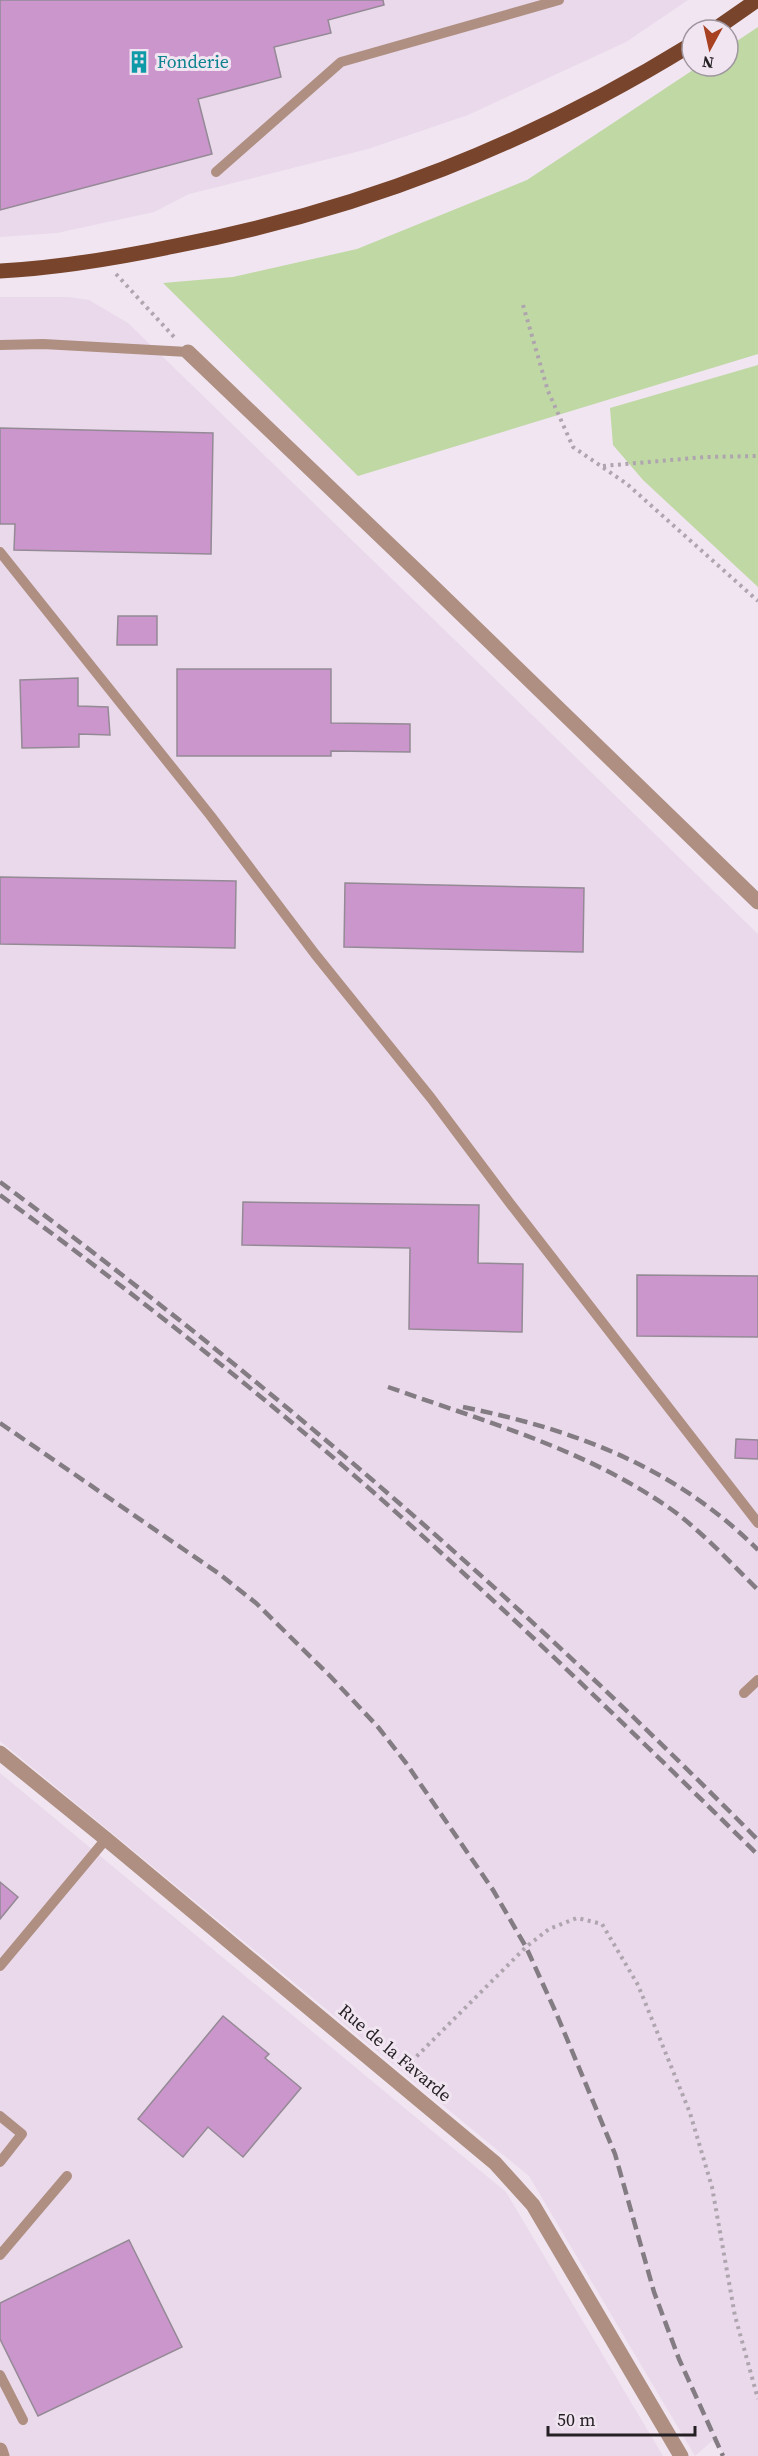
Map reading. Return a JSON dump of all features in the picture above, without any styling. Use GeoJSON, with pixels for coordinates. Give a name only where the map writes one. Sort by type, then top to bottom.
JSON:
{"type":"FeatureCollection","features":[{"type":"Feature","properties":{"kind":"main road"},"geometry":{"type":"LineString","coordinates":[[731,18],[757,0]]}},
{"type":"Feature","properties":{"kind":"main road"},"geometry":{"type":"LineString","coordinates":[[0,271],[103,261],[244,233],[336,207],[496,149],[582,108],[680,51]]}},
{"type":"Feature","properties":{"kind":"street"},"geometry":{"type":"LineString","coordinates":[[188,352],[428,581],[758,902]]}},
{"type":"Feature","properties":{"kind":"street","name":"Rue de la Favarde"},"geometry":{"type":"LineString","coordinates":[[0,1753],[495,2163],[533,2205],[681,2456]]}},
{"type":"Feature","properties":{"kind":"street"},"geometry":{"type":"LineString","coordinates":[[0,2450],[2,2456]]}},
{"type":"Feature","properties":{"kind":"lane"},"geometry":{"type":"LineString","coordinates":[[216,172],[341,62],[559,0]]}},
{"type":"Feature","properties":{"kind":"lane"},"geometry":{"type":"LineString","coordinates":[[0,345],[43,344],[188,352]]}},
{"type":"Feature","properties":{"kind":"lane"},"geometry":{"type":"LineString","coordinates":[[0,552],[210,815],[315,954],[431,1098],[758,1523]]}},
{"type":"Feature","properties":{"kind":"lane"},"geometry":{"type":"LineString","coordinates":[[744,1694],[758,1680]]}},
{"type":"Feature","properties":{"kind":"lane"},"geometry":{"type":"LineString","coordinates":[[0,1966],[106,1839]]}},
{"type":"Feature","properties":{"kind":"lane"},"geometry":{"type":"LineString","coordinates":[[0,2116],[22,2134],[0,2162]]}},
{"type":"Feature","properties":{"kind":"lane"},"geometry":{"type":"LineString","coordinates":[[0,2255],[67,2176]]}},
{"type":"Feature","properties":{"kind":"lane"},"geometry":{"type":"LineString","coordinates":[[0,2375],[23,2420]]}},
{"type":"Feature","properties":{"kind":"path"},"geometry":{"type":"LineString","coordinates":[[103,261],[188,352]]}},
{"type":"Feature","properties":{"kind":"path"},"geometry":{"type":"LineString","coordinates":[[523,305],[548,391],[573,447],[627,484],[758,601]]}},
{"type":"Feature","properties":{"kind":"path"},"geometry":{"type":"LineString","coordinates":[[602,466],[705,457],[758,456]]}},
{"type":"Feature","properties":{"kind":"path"},"geometry":{"type":"LineString","coordinates":[[394,2078],[526,1947],[549,1929],[577,1918],[602,1924],[638,1985],[690,2113],[712,2187],[735,2316],[758,2399]]}},
{"type":"Feature","properties":{"kind":"shaded area"},"geometry":{"type":"Polygon","coordinates":[[[0,0],[688,0],[626,42],[468,115],[368,149],[189,194],[154,212],[57,233],[0,237],[0,0]]]}},
{"type":"Feature","properties":{"kind":"shaded area"},"geometry":{"type":"Polygon","coordinates":[[[0,297],[69,297],[89,300],[128,323],[758,934],[758,2456],[726,2456],[712,2441],[695,2456],[529,2176],[0,1741],[0,297]]]}},
{"type":"Feature","properties":{"kind":"shaded area"},"geometry":{"type":"Polygon","coordinates":[[[0,1773],[506,2192],[663,2456],[0,2456],[0,1773]]]}},
{"type":"Feature","properties":{"kind":"green space"},"geometry":{"type":"Polygon","coordinates":[[[758,27],[758,354],[358,476],[163,283],[233,277],[357,249],[527,180],[681,78],[740,78],[740,39],[758,27]]]}},
{"type":"Feature","properties":{"kind":"green space"},"geometry":{"type":"Polygon","coordinates":[[[758,365],[758,587],[643,480],[613,445],[610,408],[758,365]]]}},
{"type":"Feature","properties":{"kind":"building","name":"Fonderie"},"geometry":{"type":"Polygon","coordinates":[[[0,0],[383,0],[384,5],[328,20],[331,33],[274,47],[281,77],[198,99],[212,154],[0,210],[0,0]]]}},
{"type":"Feature","properties":{"kind":"building"},"geometry":{"type":"Polygon","coordinates":[[[0,428],[213,433],[211,554],[14,550],[15,524],[0,524],[0,428]]]}},
{"type":"Feature","properties":{"kind":"building"},"geometry":{"type":"Polygon","coordinates":[[[118,616],[157,616],[157,645],[117,645],[118,616]]]}},
{"type":"Feature","properties":{"kind":"building"},"geometry":{"type":"Polygon","coordinates":[[[177,669],[331,669],[331,723],[410,724],[410,752],[331,751],[331,756],[177,756],[177,669]]]}},
{"type":"Feature","properties":{"kind":"building"},"geometry":{"type":"Polygon","coordinates":[[[78,678],[78,706],[108,707],[110,735],[79,734],[79,747],[22,748],[20,680],[78,678]]]}},
{"type":"Feature","properties":{"kind":"building"},"geometry":{"type":"Polygon","coordinates":[[[0,877],[236,881],[235,948],[0,944],[0,877]]]}},
{"type":"Feature","properties":{"kind":"building"},"geometry":{"type":"Polygon","coordinates":[[[345,883],[584,888],[583,952],[344,947],[345,883]]]}},
{"type":"Feature","properties":{"kind":"building"},"geometry":{"type":"Polygon","coordinates":[[[243,1202],[479,1205],[478,1263],[523,1264],[522,1332],[409,1329],[410,1248],[242,1245],[243,1202]]]}},
{"type":"Feature","properties":{"kind":"building"},"geometry":{"type":"Polygon","coordinates":[[[637,1275],[758,1276],[758,1337],[637,1336],[637,1275]]]}},
{"type":"Feature","properties":{"kind":"building"},"geometry":{"type":"Polygon","coordinates":[[[736,1439],[758,1440],[758,1459],[735,1458],[736,1439]]]}},
{"type":"Feature","properties":{"kind":"building"},"geometry":{"type":"Polygon","coordinates":[[[0,1882],[18,1897],[0,1919],[0,1882]]]}},
{"type":"Feature","properties":{"kind":"building"},"geometry":{"type":"Polygon","coordinates":[[[223,2016],[269,2054],[265,2058],[301,2088],[243,2157],[208,2127],[183,2157],[138,2119],[223,2016]]]}},
{"type":"Feature","properties":{"kind":"building"},"geometry":{"type":"Polygon","coordinates":[[[129,2240],[182,2347],[38,2416],[0,2339],[0,2303],[129,2240]]]}},
{"type":"Feature","properties":{"kind":"railway"},"geometry":{"type":"LineString","coordinates":[[0,1182],[199,1336],[391,1496],[578,1664],[758,1840]]}},
{"type":"Feature","properties":{"kind":"railway"},"geometry":{"type":"LineString","coordinates":[[0,1195],[189,1339],[372,1491],[568,1670],[758,1855]]}},
{"type":"Feature","properties":{"kind":"railway"},"geometry":{"type":"LineString","coordinates":[[388,1387],[536,1439],[608,1471],[675,1512],[758,1590]]}},
{"type":"Feature","properties":{"kind":"railway"},"geometry":{"type":"LineString","coordinates":[[463,1407],[545,1427],[622,1456],[658,1474],[693,1496],[726,1521],[758,1550]]}},
{"type":"Feature","properties":{"kind":"railway"},"geometry":{"type":"LineString","coordinates":[[0,1423],[218,1573],[256,1603],[378,1727],[406,1763],[493,1890],[526,1947],[615,2154],[654,2292],[679,2359],[723,2456]]}},
{"type":"Feature","properties":{"kind":"place","name":"Fonderie"},"geometry":{"type":"Point","coordinates":[139,62]}}]}
